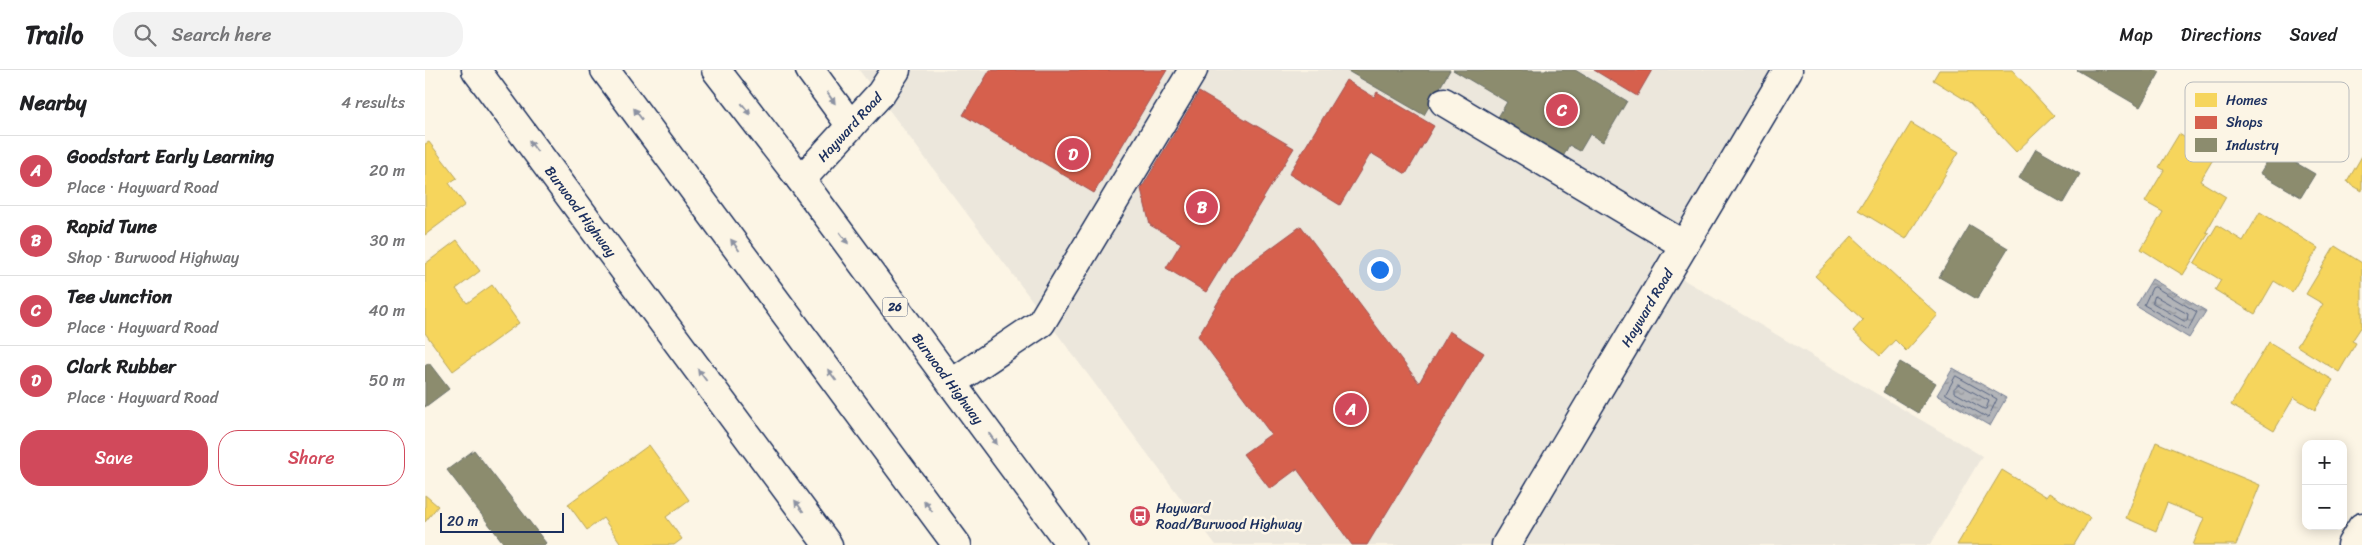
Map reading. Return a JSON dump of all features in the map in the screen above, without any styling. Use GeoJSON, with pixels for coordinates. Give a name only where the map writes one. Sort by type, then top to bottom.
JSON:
{"type":"FeatureCollection","features":[{"type":"Feature","properties":{"kind":"main road","name":"Burwood Highway"},"geometry":{"type":"LineString","coordinates":[[476,70],[828,545]]}},
{"type":"Feature","properties":{"kind":"main road"},"geometry":{"type":"LineString","coordinates":[[605,70],[957,545]]}},
{"type":"Feature","properties":{"kind":"main road","name":"Burwood Highway"},"geometry":{"type":"LineString","coordinates":[[716,70],[801,180],[1071,545]]}},
{"type":"Feature","properties":{"kind":"main road"},"geometry":{"type":"LineString","coordinates":[[810,70],[851,126]]}},
{"type":"Feature","properties":{"kind":"main road","name":"Hayward Road"},"geometry":{"type":"LineString","coordinates":[[801,180],[881,93],[897,70]]}},
{"type":"Feature","properties":{"kind":"main road"},"geometry":{"type":"LineString","coordinates":[[951,383],[1041,323],[1193,70]]}},
{"type":"Feature","properties":{"kind":"main road","name":"Hayward Road"},"geometry":{"type":"LineString","coordinates":[[1506,545],[1788,70]]}},
{"type":"Feature","properties":{"kind":"main road"},"geometry":{"type":"LineString","coordinates":[[1444,102],[1684,245]]}},
{"type":"Feature","properties":{"kind":"main road"},"geometry":{"type":"LineString","coordinates":[[2351,545],[2362,527]]}},
{"type":"Feature","properties":{"kind":"shaded area"},"geometry":{"type":"Polygon","coordinates":[[[859,70],[1788,70],[1669,271],[1982,456],[1930,545],[1216,545],[859,70]]]}},
{"type":"Feature","properties":{"kind":"water"},"geometry":{"type":"Polygon","coordinates":[[[2152,279],[2206,311],[2189,338],[2136,306],[2152,279]]]}},
{"type":"Feature","properties":{"kind":"water"},"geometry":{"type":"Polygon","coordinates":[[[1953,368],[2006,398],[1990,426],[1937,395],[1953,368]]]}},
{"type":"Feature","properties":{"kind":"building: Homes"},"geometry":{"type":"Polygon","coordinates":[[[1939,70],[2012,70],[2054,116],[2016,152],[1969,102],[1933,80],[1939,70]]]}},
{"type":"Feature","properties":{"kind":"building: Homes"},"geometry":{"type":"Polygon","coordinates":[[[1911,123],[1959,152],[1906,239],[1858,210],[1911,123]]]}},
{"type":"Feature","properties":{"kind":"building: Homes"},"geometry":{"type":"Polygon","coordinates":[[[2179,134],[2185,138],[2185,162],[2211,162],[2200,181],[2226,197],[2206,232],[2209,233],[2183,275],[2141,249],[2163,212],[2145,202],[2164,170],[2159,167],[2179,134]]]}},
{"type":"Feature","properties":{"kind":"building: Homes"},"geometry":{"type":"Polygon","coordinates":[[[429,142],[457,178],[449,183],[465,205],[425,235],[425,144],[429,142]]]}},
{"type":"Feature","properties":{"kind":"building: Homes"},"geometry":{"type":"Polygon","coordinates":[[[2362,156],[2362,191],[2347,182],[2362,156]]]}},
{"type":"Feature","properties":{"kind":"building: Homes"},"geometry":{"type":"Polygon","coordinates":[[[2260,212],[2318,248],[2292,292],[2274,281],[2255,314],[2215,290],[2221,280],[2194,264],[2217,225],[2243,241],[2260,212]]]}},
{"type":"Feature","properties":{"kind":"building: Homes"},"geometry":{"type":"Polygon","coordinates":[[[1852,236],[1938,315],[1906,351],[1895,340],[1880,356],[1853,331],[1863,320],[1815,276],[1852,236]]]}},
{"type":"Feature","properties":{"kind":"building: Homes"},"geometry":{"type":"Polygon","coordinates":[[[457,240],[480,271],[456,289],[467,303],[492,285],[519,323],[453,371],[425,333],[425,264],[457,240]]]}},
{"type":"Feature","properties":{"kind":"building: Homes"},"geometry":{"type":"Polygon","coordinates":[[[2335,246],[2362,263],[2362,326],[2352,341],[2356,343],[2339,372],[2297,346],[2323,304],[2306,294],[2335,246]]]}},
{"type":"Feature","properties":{"kind":"building: Homes"},"geometry":{"type":"Polygon","coordinates":[[[2269,342],[2333,380],[2315,410],[2294,397],[2274,431],[2231,405],[2269,342]]]}},
{"type":"Feature","properties":{"kind":"building: Homes"},"geometry":{"type":"Polygon","coordinates":[[[2156,442],[2260,485],[2236,545],[2193,545],[2204,518],[2167,503],[2156,531],[2126,518],[2156,442]]]}},
{"type":"Feature","properties":{"kind":"building: Homes"},"geometry":{"type":"Polygon","coordinates":[[[649,445],[689,500],[666,517],[682,539],[674,545],[622,545],[603,518],[587,530],[568,504],[649,445]]]}},
{"type":"Feature","properties":{"kind":"building: Homes"},"geometry":{"type":"Polygon","coordinates":[[[2002,470],[2046,497],[2049,493],[2090,518],[2074,545],[1957,545],[2002,470]]]}},
{"type":"Feature","properties":{"kind":"building: Homes"},"geometry":{"type":"Polygon","coordinates":[[[425,495],[438,506],[425,522],[425,495]]]}},
{"type":"Feature","properties":{"kind":"building: Shops"},"geometry":{"type":"Polygon","coordinates":[[[990,70],[1167,70],[1094,193],[963,115],[990,70]]]}},
{"type":"Feature","properties":{"kind":"building: Shops"},"geometry":{"type":"Polygon","coordinates":[[[1594,70],[1652,70],[1637,96],[1594,70]]]}},
{"type":"Feature","properties":{"kind":"building: Shops"},"geometry":{"type":"Polygon","coordinates":[[[1346,80],[1374,97],[1377,92],[1434,126],[1406,174],[1371,153],[1340,205],[1289,174],[1346,80]]]}},
{"type":"Feature","properties":{"kind":"building: Shops"},"geometry":{"type":"Polygon","coordinates":[[[1199,92],[1294,148],[1206,292],[1166,268],[1181,243],[1150,225],[1141,189],[1199,92]]]}},
{"type":"Feature","properties":{"kind":"building: Shops"},"geometry":{"type":"Polygon","coordinates":[[[1301,226],[1419,383],[1449,331],[1484,353],[1367,545],[1352,545],[1297,469],[1270,489],[1243,454],[1271,434],[1198,336],[1234,275],[1301,226]]]}},
{"type":"Feature","properties":{"kind":"building: Industry"},"geometry":{"type":"Polygon","coordinates":[[[1346,70],[1450,70],[1424,115],[1346,70]]]}},
{"type":"Feature","properties":{"kind":"building: Industry"},"geometry":{"type":"Polygon","coordinates":[[[1453,70],[1575,70],[1627,101],[1603,142],[1590,134],[1580,151],[1569,145],[1563,157],[1497,119],[1507,102],[1453,70]]]}},
{"type":"Feature","properties":{"kind":"building: Industry"},"geometry":{"type":"Polygon","coordinates":[[[2077,70],[2156,70],[2160,72],[2140,107],[2077,70]]]}},
{"type":"Feature","properties":{"kind":"building: Industry"},"geometry":{"type":"Polygon","coordinates":[[[2036,149],[2080,174],[2063,203],[2019,178],[2036,149]]]}},
{"type":"Feature","properties":{"kind":"building: Industry"},"geometry":{"type":"Polygon","coordinates":[[[2267,162],[2294,162],[2315,174],[2301,197],[2260,173],[2267,162]]]}},
{"type":"Feature","properties":{"kind":"building: Industry"},"geometry":{"type":"Polygon","coordinates":[[[1970,225],[2008,248],[1977,299],[1939,277],[1970,225]]]}},
{"type":"Feature","properties":{"kind":"building: Industry"},"geometry":{"type":"Polygon","coordinates":[[[1900,362],[1936,383],[1918,413],[1883,392],[1900,362]]]}},
{"type":"Feature","properties":{"kind":"building: Industry"},"geometry":{"type":"Polygon","coordinates":[[[429,363],[449,389],[425,407],[425,366],[429,363]]]}},
{"type":"Feature","properties":{"kind":"building: Industry"},"geometry":{"type":"Polygon","coordinates":[[[474,450],[546,543],[544,545],[505,545],[447,470],[474,450]]]}},
{"type":"Feature","properties":{"kind":"place","name":"Tee Junction"},"geometry":{"type":"Point","coordinates":[1562,110]}},
{"type":"Feature","properties":{"kind":"place","name":"Clark Rubber"},"geometry":{"type":"Point","coordinates":[1073,154]}},
{"type":"Feature","properties":{"kind":"place","name":"Rapid Tune"},"geometry":{"type":"Point","coordinates":[1202,207]}},
{"type":"Feature","properties":{"kind":"place","name":"Goodstart Early Learning"},"geometry":{"type":"Point","coordinates":[1351,409]}},
{"type":"Feature","properties":{"kind":"place","name":"Hayward Road/Burwood Highway"},"geometry":{"type":"Point","coordinates":[1140,516]}}]}
